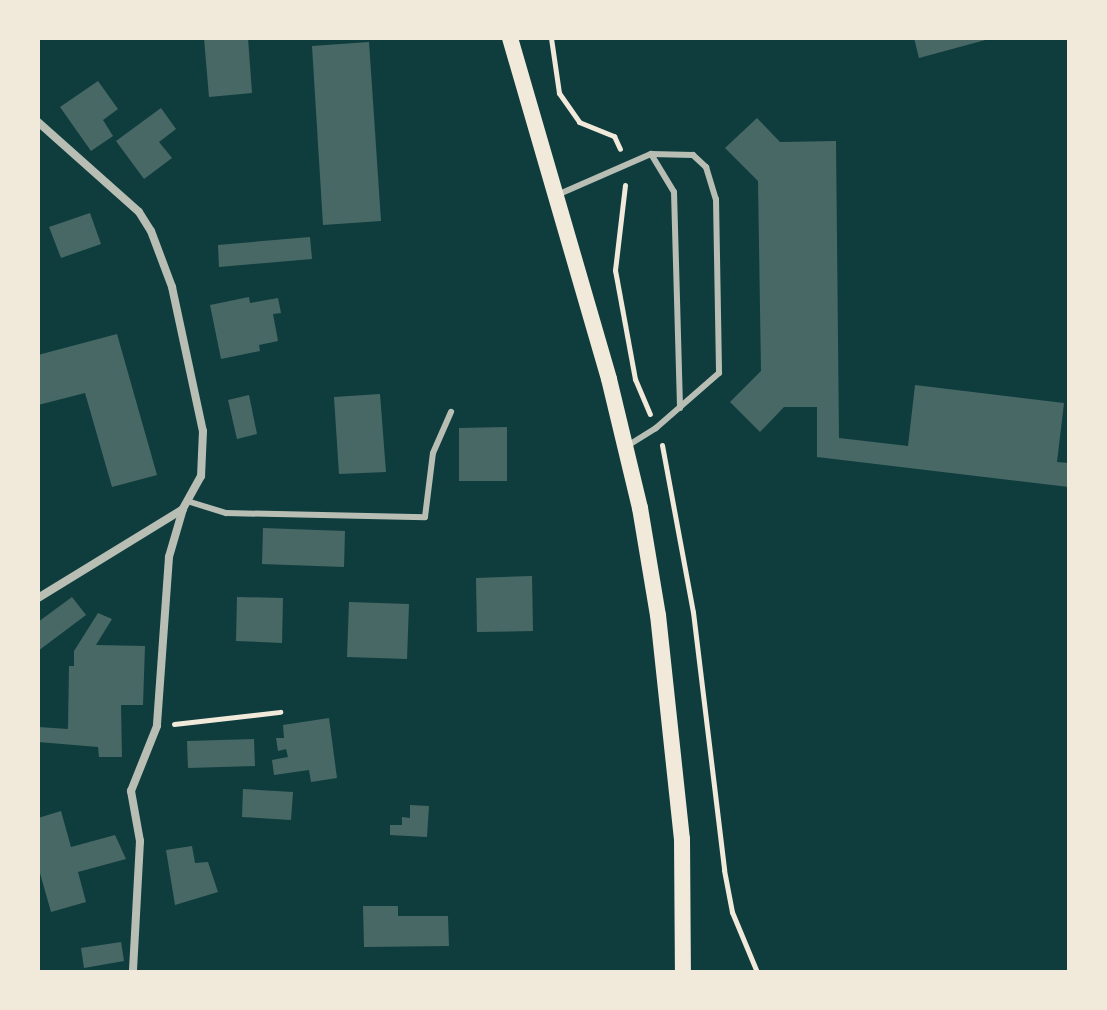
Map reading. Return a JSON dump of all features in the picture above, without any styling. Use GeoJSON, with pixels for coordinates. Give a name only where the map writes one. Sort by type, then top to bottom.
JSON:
{"type":"FeatureCollection","features":[{"type":"Feature","properties":{"kind":"main road"},"geometry":{"type":"LineString","coordinates":[[510,38],[627,446],[662,645],[682,839],[683,972]]}},
{"type":"Feature","properties":{"kind":"street"},"geometry":{"type":"LineString","coordinates":[[38,122],[139,212],[160,252],[203,431],[201,476],[185,505],[169,557],[157,726],[131,791],[140,841],[133,972]]}},
{"type":"Feature","properties":{"kind":"street"},"geometry":{"type":"LineString","coordinates":[[38,598],[185,505]]}},
{"type":"Feature","properties":{"kind":"lane"},"geometry":{"type":"LineString","coordinates":[[651,154],[674,192],[680,408]]}},
{"type":"Feature","properties":{"kind":"lane"},"geometry":{"type":"LineString","coordinates":[[557,195],[651,154],[693,155],[706,167],[716,199],[719,373],[680,408],[627,446]]}},
{"type":"Feature","properties":{"kind":"lane"},"geometry":{"type":"LineString","coordinates":[[185,505],[226,513],[425,517],[433,453],[451,412]]}},
{"type":"Feature","properties":{"kind":"path"},"geometry":{"type":"LineString","coordinates":[[157,726],[280,712]]}},
{"type":"Feature","properties":{"kind":"building"},"geometry":{"type":"Polygon","coordinates":[[[204,38],[248,38],[252,93],[209,97],[204,38]]]}},
{"type":"Feature","properties":{"kind":"building"},"geometry":{"type":"Polygon","coordinates":[[[914,38],[989,38],[989,39],[919,58],[914,38]]]}},
{"type":"Feature","properties":{"kind":"building"},"geometry":{"type":"Polygon","coordinates":[[[369,42],[381,221],[323,225],[312,46],[369,42]]]}},
{"type":"Feature","properties":{"kind":"building"},"geometry":{"type":"Polygon","coordinates":[[[98,81],[118,109],[103,120],[113,136],[91,151],[60,107],[98,81]]]}},
{"type":"Feature","properties":{"kind":"building"},"geometry":{"type":"Polygon","coordinates":[[[161,108],[176,129],[159,142],[172,158],[144,179],[116,141],[161,108]]]}},
{"type":"Feature","properties":{"kind":"building"},"geometry":{"type":"Polygon","coordinates":[[[757,118],[780,142],[836,141],[839,438],[908,446],[915,385],[1064,403],[1057,462],[1069,463],[1069,487],[817,457],[817,407],[784,407],[760,432],[730,402],[761,371],[758,181],[725,148],[757,118]]]}},
{"type":"Feature","properties":{"kind":"building"},"geometry":{"type":"Polygon","coordinates":[[[90,213],[101,244],[61,258],[49,227],[90,213]]]}},
{"type":"Feature","properties":{"kind":"building"},"geometry":{"type":"Polygon","coordinates":[[[310,237],[312,259],[219,267],[218,245],[310,237]]]}},
{"type":"Feature","properties":{"kind":"building"},"geometry":{"type":"Polygon","coordinates":[[[249,297],[250,303],[278,298],[281,313],[273,314],[278,341],[259,345],[260,351],[221,359],[210,305],[249,297]]]}},
{"type":"Feature","properties":{"kind":"building"},"geometry":{"type":"Polygon","coordinates":[[[117,334],[157,475],[112,487],[85,393],[38,405],[38,355],[117,334]]]}},
{"type":"Feature","properties":{"kind":"building"},"geometry":{"type":"Polygon","coordinates":[[[380,394],[386,472],[339,474],[334,397],[380,394]]]}},
{"type":"Feature","properties":{"kind":"building"},"geometry":{"type":"Polygon","coordinates":[[[249,395],[257,434],[237,439],[228,400],[249,395]]]}},
{"type":"Feature","properties":{"kind":"building"},"geometry":{"type":"Polygon","coordinates":[[[507,427],[507,481],[459,481],[459,428],[507,427]]]}},
{"type":"Feature","properties":{"kind":"building"},"geometry":{"type":"Polygon","coordinates":[[[263,528],[345,531],[344,567],[262,564],[263,528]]]}},
{"type":"Feature","properties":{"kind":"building"},"geometry":{"type":"Polygon","coordinates":[[[532,576],[533,631],[477,632],[476,578],[532,576]]]}},
{"type":"Feature","properties":{"kind":"building"},"geometry":{"type":"Polygon","coordinates":[[[72,597],[86,615],[38,651],[38,622],[72,597]]]}},
{"type":"Feature","properties":{"kind":"building"},"geometry":{"type":"Polygon","coordinates":[[[237,597],[283,598],[282,643],[236,641],[237,597]]]}},
{"type":"Feature","properties":{"kind":"building"},"geometry":{"type":"Polygon","coordinates":[[[349,602],[409,604],[407,659],[347,657],[349,602]]]}},
{"type":"Feature","properties":{"kind":"building"},"geometry":{"type":"Polygon","coordinates":[[[98,613],[112,619],[96,645],[145,646],[143,705],[121,705],[122,757],[99,757],[98,747],[38,742],[38,727],[68,729],[69,666],[74,666],[74,651],[98,613]]]}},
{"type":"Feature","properties":{"kind":"building"},"geometry":{"type":"Polygon","coordinates":[[[329,718],[337,778],[311,782],[309,770],[274,775],[272,760],[288,757],[286,749],[278,751],[276,738],[284,738],[283,725],[329,718]]]}},
{"type":"Feature","properties":{"kind":"building"},"geometry":{"type":"Polygon","coordinates":[[[254,739],[255,766],[188,768],[187,741],[254,739]]]}},
{"type":"Feature","properties":{"kind":"building"},"geometry":{"type":"Polygon","coordinates":[[[243,789],[293,792],[291,820],[242,817],[243,789]]]}},
{"type":"Feature","properties":{"kind":"building"},"geometry":{"type":"Polygon","coordinates":[[[410,805],[429,806],[427,837],[390,835],[390,825],[402,825],[402,817],[410,818],[410,805]]]}},
{"type":"Feature","properties":{"kind":"building"},"geometry":{"type":"Polygon","coordinates":[[[61,811],[71,847],[115,835],[126,859],[78,872],[86,902],[51,912],[38,866],[38,818],[61,811]]]}},
{"type":"Feature","properties":{"kind":"building"},"geometry":{"type":"Polygon","coordinates":[[[192,846],[195,863],[208,862],[218,892],[175,905],[166,850],[192,846]]]}},
{"type":"Feature","properties":{"kind":"building"},"geometry":{"type":"Polygon","coordinates":[[[363,906],[398,906],[398,916],[448,916],[449,946],[364,947],[363,906]]]}},
{"type":"Feature","properties":{"kind":"building"},"geometry":{"type":"Polygon","coordinates":[[[121,942],[124,961],[84,968],[81,948],[121,942]]]}}]}
